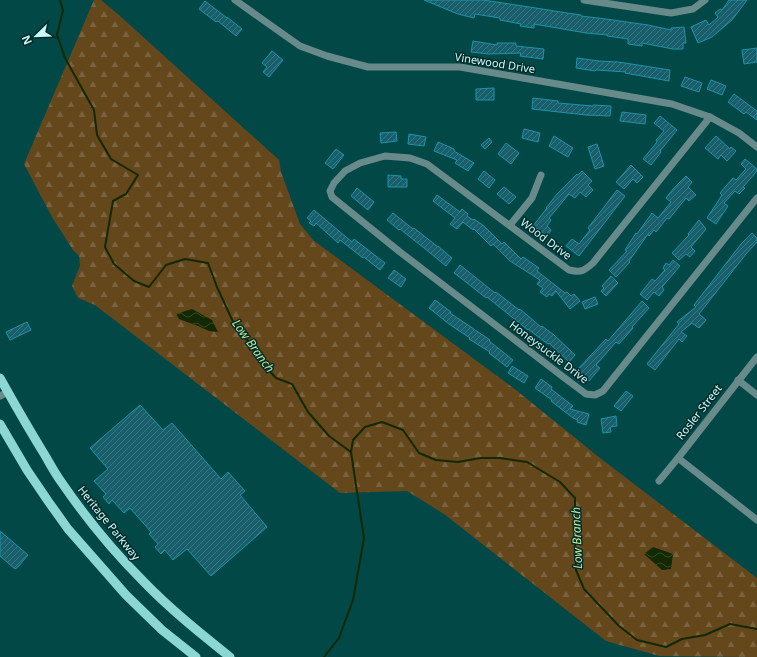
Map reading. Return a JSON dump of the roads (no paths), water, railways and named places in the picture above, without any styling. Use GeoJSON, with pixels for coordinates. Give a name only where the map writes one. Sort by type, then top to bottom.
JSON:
{"type":"FeatureCollection","features":[{"type":"Feature","properties":{"kind":"main road","name":"Heritage Parkway"},"geometry":{"type":"LineString","coordinates":[[0,378],[4,394],[61,482],[118,554],[143,582],[170,607],[230,657]]}},
{"type":"Feature","properties":{"kind":"main road"},"geometry":{"type":"LineString","coordinates":[[0,424],[27,470],[68,529],[126,595],[162,630],[196,657]]}},
{"type":"Feature","properties":{"kind":"street","name":"Vinewood Drive"},"geometry":{"type":"LineString","coordinates":[[235,0],[245,3],[300,46],[327,56],[368,67],[460,67],[672,104],[710,117],[739,133],[757,147]]}},
{"type":"Feature","properties":{"kind":"street"},"geometry":{"type":"LineString","coordinates":[[584,0],[671,13],[693,9],[705,0]]}},
{"type":"Feature","properties":{"kind":"street","name":"Wood Drive"},"geometry":{"type":"LineString","coordinates":[[330,192],[334,183],[345,171],[360,163],[385,156],[410,158],[427,164],[569,270],[577,272],[585,270],[598,257],[710,117]]}},
{"type":"Feature","properties":{"kind":"street"},"geometry":{"type":"LineString","coordinates":[[510,225],[532,198],[541,175]]}},
{"type":"Feature","properties":{"kind":"street","name":"Honeysuckle Drive"},"geometry":{"type":"LineString","coordinates":[[330,192],[332,197],[400,252],[586,394],[595,395],[603,391],[757,198]]}},
{"type":"Feature","properties":{"kind":"street","name":"Rosler Street"},"geometry":{"type":"LineString","coordinates":[[659,481],[757,357]]}},
{"type":"Feature","properties":{"kind":"street"},"geometry":{"type":"LineString","coordinates":[[738,380],[757,395]]}},
{"type":"Feature","properties":{"kind":"street"},"geometry":{"type":"LineString","coordinates":[[678,458],[757,520]]}},
{"type":"Feature","properties":{"kind":"water"},"geometry":{"type":"Polygon","coordinates":[[[192,309],[212,320],[218,332],[209,331],[179,319],[176,314],[192,309]]]}},
{"type":"Feature","properties":{"kind":"water"},"geometry":{"type":"Polygon","coordinates":[[[653,547],[673,554],[671,569],[662,570],[644,554],[653,547]]]}},
{"type":"Feature","properties":{"kind":"waterway","name":"Low Branch"},"geometry":{"type":"LineString","coordinates":[[60,0],[63,10],[57,35],[65,58],[94,110],[97,135],[111,159],[138,175],[126,194],[113,201],[105,247],[114,264],[134,281],[149,287],[166,265],[185,259],[208,263],[235,326],[248,341],[265,366],[276,378],[292,384],[308,412],[329,436],[351,452],[353,440],[365,427],[382,422],[403,430],[419,453],[436,460],[458,462],[481,458],[500,458],[527,462],[560,482],[575,498],[576,570],[584,589],[619,626],[637,640],[666,647],[682,639],[705,635],[730,624],[757,629]]}},
{"type":"Feature","properties":{"kind":"waterway"},"geometry":{"type":"LineString","coordinates":[[324,657],[339,638],[353,600],[364,538],[351,452]]}}]}
